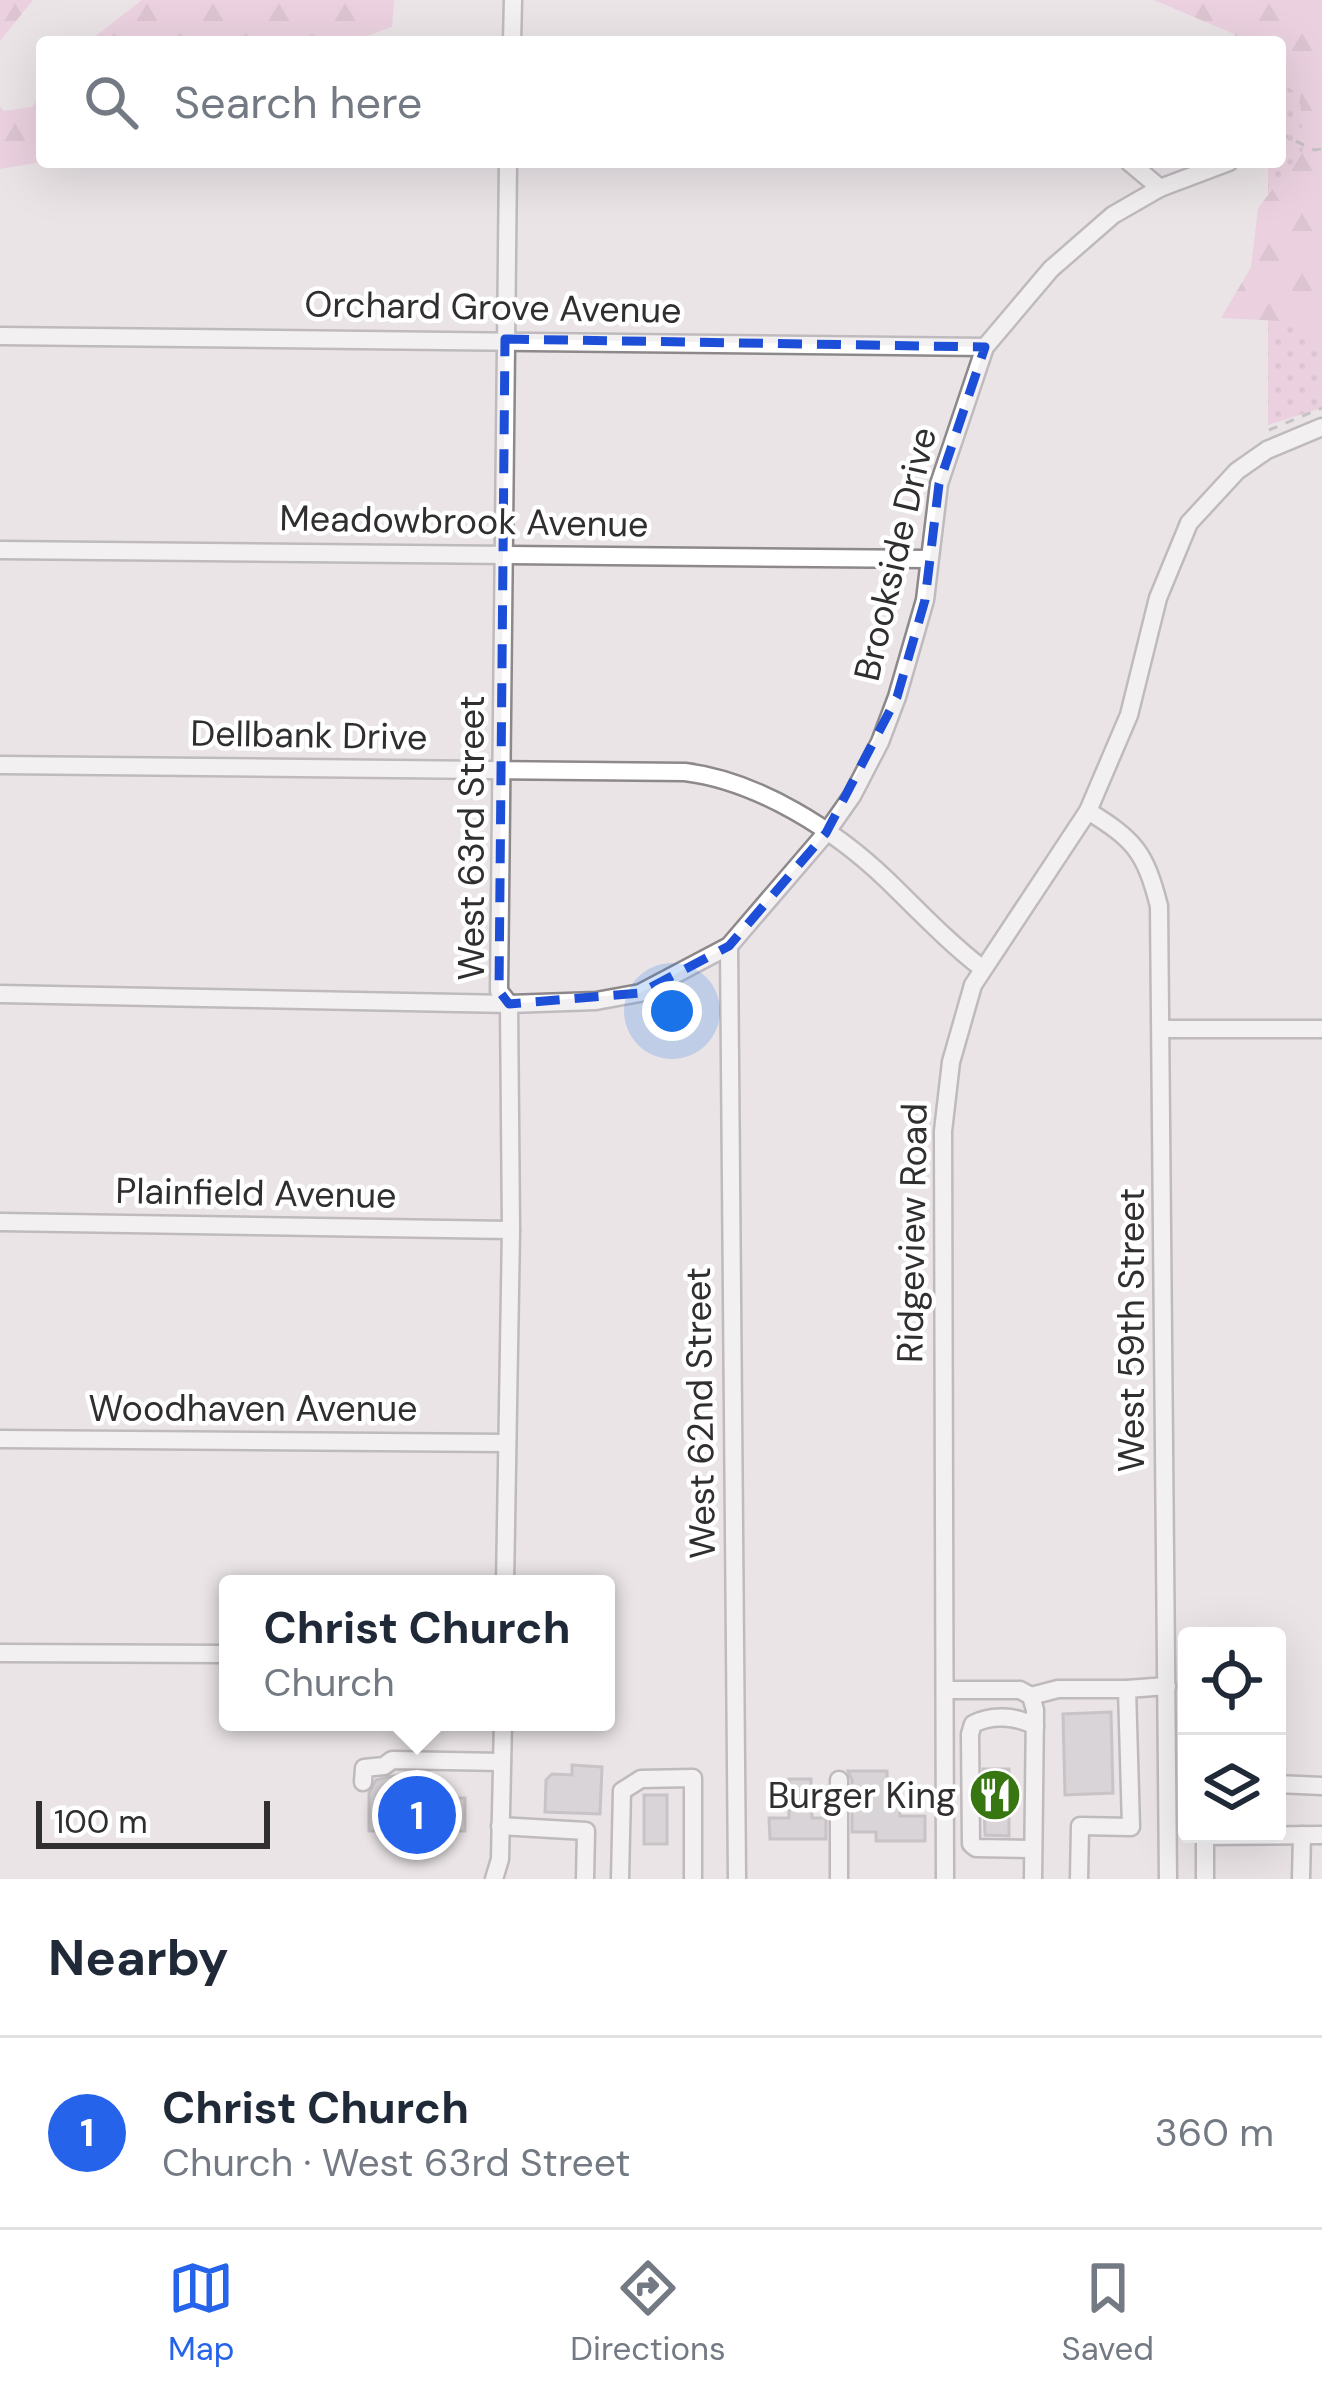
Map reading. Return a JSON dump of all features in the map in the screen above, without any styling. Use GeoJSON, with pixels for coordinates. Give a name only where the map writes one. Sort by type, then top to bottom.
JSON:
{"type":"FeatureCollection","features":[{"type":"Feature","properties":{"kind":"street"},"geometry":{"type":"LineString","coordinates":[[512,36],[514,0]]}},
{"type":"Feature","properties":{"kind":"street","name":"West 63rd Street"},"geometry":{"type":"LineString","coordinates":[[505,1575],[511,1230],[508,1004],[499,991],[508,168]]}},
{"type":"Feature","properties":{"kind":"street"},"geometry":{"type":"LineString","coordinates":[[1136,168],[1160,188]]}},
{"type":"Feature","properties":{"kind":"street","name":"Brookside Drive"},"geometry":{"type":"LineString","coordinates":[[0,994],[508,1004],[596,1001],[640,993],[729,946],[826,833],[880,742],[925,600],[939,484],[985,347],[1051,269],[1113,215],[1160,188],[1212,168]]}},
{"type":"Feature","properties":{"kind":"street","name":"Orchard Grove Avenue"},"geometry":{"type":"LineString","coordinates":[[0,336],[985,347]]}},
{"type":"Feature","properties":{"kind":"street","name":"Ridgeview Road"},"geometry":{"type":"LineString","coordinates":[[945,1879],[944,1113],[951,1062],[973,985],[1088,811],[1129,715],[1158,598],[1189,523],[1237,471],[1267,450],[1322,427]]}},
{"type":"Feature","properties":{"kind":"street","name":"Meadowbrook Avenue"},"geometry":{"type":"LineString","coordinates":[[0,550],[927,559]]}},
{"type":"Feature","properties":{"kind":"street","name":"Dellbank Drive"},"geometry":{"type":"LineString","coordinates":[[0,765],[717,776],[826,833],[884,877],[983,969]]}},
{"type":"Feature","properties":{"kind":"street","name":"West 59th Street"},"geometry":{"type":"LineString","coordinates":[[1088,811],[1119,831],[1149,867],[1159,906],[1168,1879]]}},
{"type":"Feature","properties":{"kind":"street","name":"West 62nd Street"},"geometry":{"type":"LineString","coordinates":[[729,946],[737,1879]]}},
{"type":"Feature","properties":{"kind":"street"},"geometry":{"type":"LineString","coordinates":[[1162,1029],[1322,1029]]}},
{"type":"Feature","properties":{"kind":"street","name":"Plainfield Avenue"},"geometry":{"type":"LineString","coordinates":[[0,1222],[511,1230]]}},
{"type":"Feature","properties":{"kind":"street","name":"Woodhaven Avenue"},"geometry":{"type":"LineString","coordinates":[[0,1439],[505,1442]]}},
{"type":"Feature","properties":{"kind":"street"},"geometry":{"type":"LineString","coordinates":[[0,1653],[219,1654]]}},
{"type":"Feature","properties":{"kind":"street"},"geometry":{"type":"LineString","coordinates":[[945,1690],[1019,1690],[1031,1696],[1058,1689],[1167,1686]]}},
{"type":"Feature","properties":{"kind":"street"},"geometry":{"type":"LineString","coordinates":[[1079,1879],[1080,1826],[1131,1827],[1127,1689]]}},
{"type":"Feature","properties":{"kind":"street"},"geometry":{"type":"LineString","coordinates":[[1031,1696],[1035,1726],[1033,1879]]}},
{"type":"Feature","properties":{"kind":"street"},"geometry":{"type":"LineString","coordinates":[[1033,1849],[971,1844],[970,1734],[973,1724],[984,1718],[1020,1718],[1035,1726]]}},
{"type":"Feature","properties":{"kind":"street"},"geometry":{"type":"LineString","coordinates":[[494,1879],[500,1858],[503,1731]]}},
{"type":"Feature","properties":{"kind":"street"},"geometry":{"type":"LineString","coordinates":[[363,1781],[364,1768],[392,1760],[502,1762]]}},
{"type":"Feature","properties":{"kind":"street"},"geometry":{"type":"LineString","coordinates":[[620,1879],[622,1791],[640,1779],[692,1778],[693,1879]]}},
{"type":"Feature","properties":{"kind":"street"},"geometry":{"type":"LineString","coordinates":[[839,1780],[839,1879]]}},
{"type":"Feature","properties":{"kind":"street"},"geometry":{"type":"LineString","coordinates":[[1286,1784],[1322,1786]]}},
{"type":"Feature","properties":{"kind":"street"},"geometry":{"type":"LineString","coordinates":[[500,1826],[586,1831],[585,1879]]}},
{"type":"Feature","properties":{"kind":"street"},"geometry":{"type":"LineString","coordinates":[[1286,1835],[1322,1835]]}},
{"type":"Feature","properties":{"kind":"street"},"geometry":{"type":"LineString","coordinates":[[1301,1879],[1302,1835]]}},
{"type":"Feature","properties":{"kind":"street"},"geometry":{"type":"LineString","coordinates":[[1204,1843],[1205,1879]]}},
{"type":"Feature","properties":{"kind":"path"},"geometry":{"type":"LineString","coordinates":[[1286,136],[1314,150],[1322,149]]}},
{"type":"Feature","properties":{"kind":"path"},"geometry":{"type":"LineString","coordinates":[[1266,432],[1322,408]]}},
{"type":"Feature","properties":{"kind":"highlighted area"},"geometry":{"type":"Polygon","coordinates":[[[505,339],[985,347],[939,484],[925,600],[897,697],[826,833],[729,946],[640,993],[509,1004],[499,991],[505,339]]]}},
{"type":"Feature","properties":{"kind":"green space"},"geometry":{"type":"Polygon","coordinates":[[[0,0],[33,0],[0,41],[0,0]]]}},
{"type":"Feature","properties":{"kind":"green space"},"geometry":{"type":"Polygon","coordinates":[[[142,0],[394,0],[392,27],[366,36],[96,36],[142,0]]]}},
{"type":"Feature","properties":{"kind":"green space"},"geometry":{"type":"Polygon","coordinates":[[[1154,0],[1322,0],[1322,341],[1282,321],[1221,318],[1251,267],[1258,208],[1303,150],[1300,96],[1286,86],[1286,36],[1234,34],[1154,0]]]}},
{"type":"Feature","properties":{"kind":"green space"},"geometry":{"type":"Polygon","coordinates":[[[1322,0],[1322,408],[1268,425],[1268,168],[1286,168],[1286,36],[1322,0]]]}},
{"type":"Feature","properties":{"kind":"green space"},"geometry":{"type":"Polygon","coordinates":[[[36,101],[36,163],[0,169],[0,107],[4,111],[32,107],[36,101]]]}},
{"type":"Feature","properties":{"kind":"building"},"geometry":{"type":"Polygon","coordinates":[[[1111,1712],[1113,1793],[1065,1795],[1063,1714],[1111,1712]]]}},
{"type":"Feature","properties":{"kind":"building"},"geometry":{"type":"Polygon","coordinates":[[[572,1765],[602,1767],[600,1814],[545,1812],[546,1780],[552,1774],[572,1775],[572,1765]]]}},
{"type":"Feature","properties":{"kind":"building","name":"Burger King"},"geometry":{"type":"Polygon","coordinates":[[[983,1769],[1009,1769],[1009,1836],[985,1835],[983,1769]]]}},
{"type":"Feature","properties":{"kind":"building"},"geometry":{"type":"Polygon","coordinates":[[[848,1771],[887,1771],[888,1801],[900,1801],[900,1816],[925,1816],[925,1841],[876,1841],[876,1832],[852,1832],[848,1771]]]}},
{"type":"Feature","properties":{"kind":"building"},"geometry":{"type":"Polygon","coordinates":[[[412,1776],[412,1798],[465,1798],[465,1831],[369,1831],[369,1793],[376,1780],[412,1776]]]}},
{"type":"Feature","properties":{"kind":"building"},"geometry":{"type":"Polygon","coordinates":[[[789,1779],[811,1779],[812,1818],[826,1818],[826,1839],[770,1839],[769,1818],[789,1818],[789,1779]]]}},
{"type":"Feature","properties":{"kind":"building"},"geometry":{"type":"Polygon","coordinates":[[[644,1795],[667,1795],[667,1844],[644,1844],[644,1795]]]}},
{"type":"Feature","properties":{"kind":"place","name":"Burger King"},"geometry":{"type":"Point","coordinates":[995,1795]}},
{"type":"Feature","properties":{"kind":"place","name":"Christ Church"},"geometry":{"type":"Point","coordinates":[417,1815]}}]}
